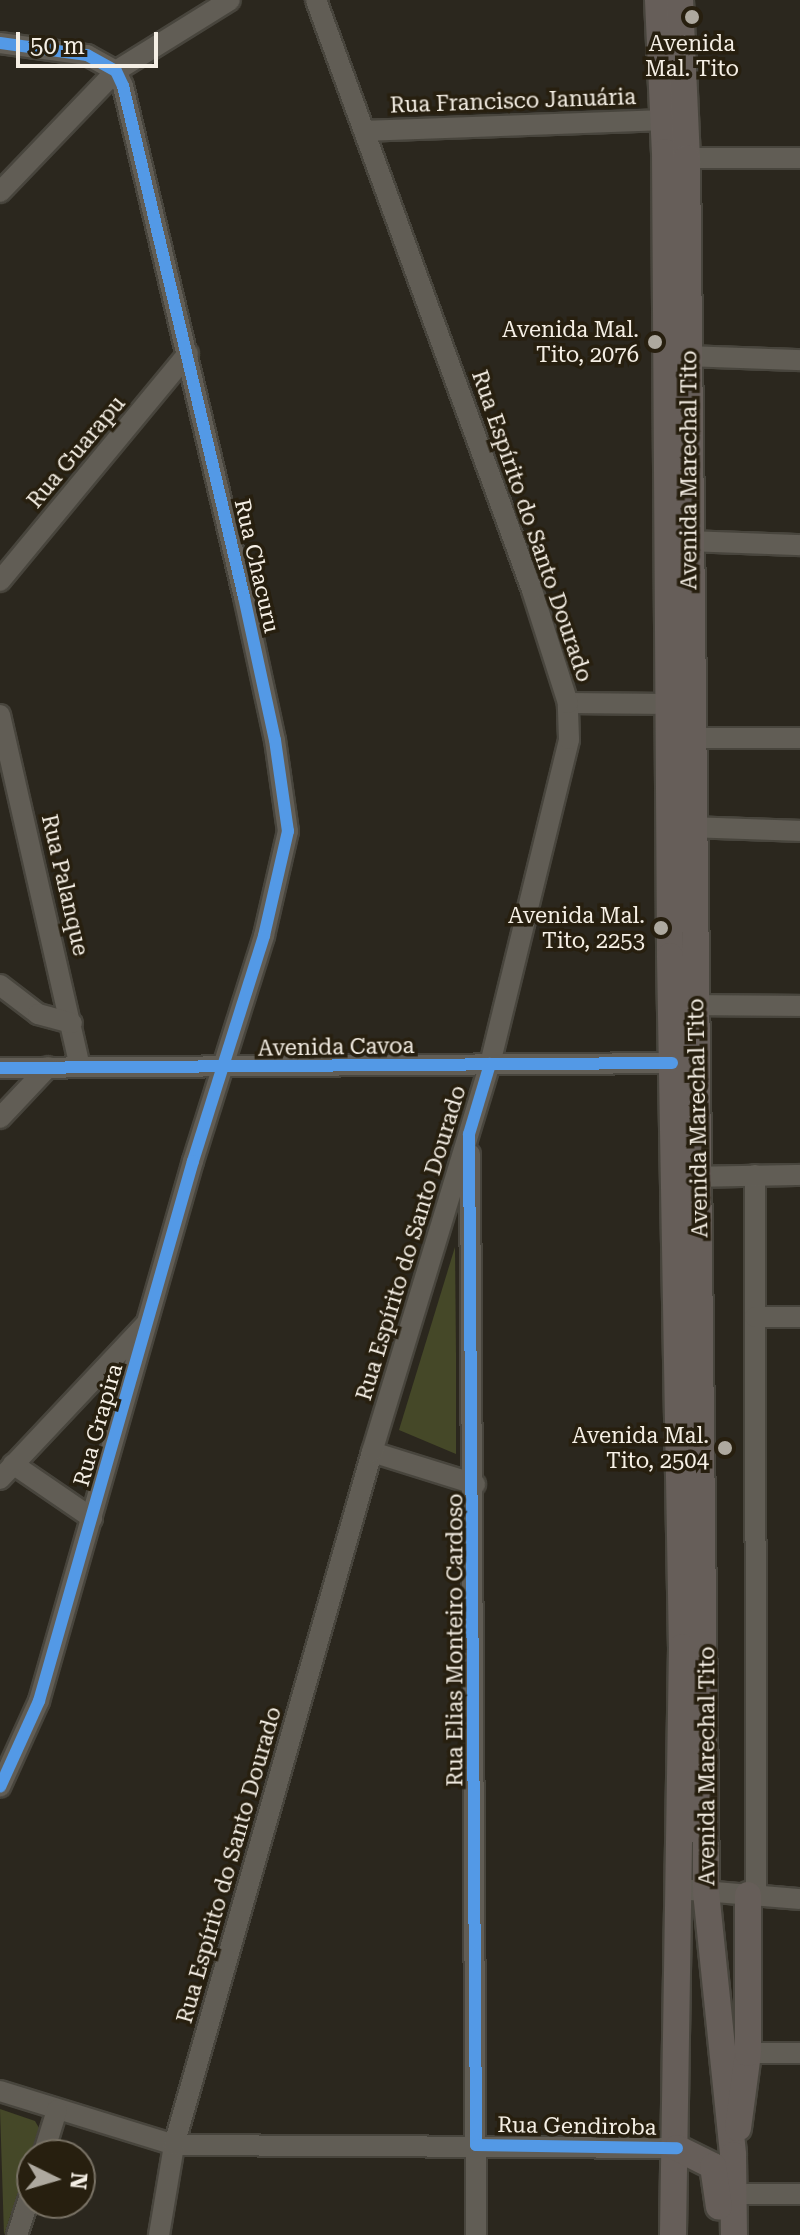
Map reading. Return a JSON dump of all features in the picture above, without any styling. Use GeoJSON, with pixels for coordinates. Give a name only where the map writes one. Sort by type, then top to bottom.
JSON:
{"type":"FeatureCollection","features":[{"type":"Feature","properties":{"kind":"main road","name":"Avenida Marechal Tito"},"geometry":{"type":"LineString","coordinates":[[658,0],[663,120],[668,704],[684,1063],[706,1892],[733,2155],[736,2194],[734,2235]]}},
{"type":"Feature","properties":{"kind":"main road","name":"Avenida Marechal Tito"},"geometry":{"type":"LineString","coordinates":[[680,0],[687,158],[695,1005],[684,1063]]}},
{"type":"Feature","properties":{"kind":"main road","name":"Avenida Marechal Tito"},"geometry":{"type":"LineString","coordinates":[[673,2235],[677,2148],[687,1176]]}},
{"type":"Feature","properties":{"kind":"main road"},"geometry":{"type":"LineString","coordinates":[[733,2155],[748,2053],[752,1896]]}},
{"type":"Feature","properties":{"kind":"main road"},"geometry":{"type":"LineString","coordinates":[[677,2148],[713,2166],[719,2183],[719,2235]]}},
{"type":"Feature","properties":{"kind":"street"},"geometry":{"type":"LineString","coordinates":[[0,192],[116,71],[230,0]]}},
{"type":"Feature","properties":{"kind":"street","name":"Rua Espírito do Santo Dourado"},"geometry":{"type":"LineString","coordinates":[[159,2235],[174,2145],[372,1452],[490,1064],[560,792],[569,739],[568,703],[316,0]]}},
{"type":"Feature","properties":{"kind":"street"},"geometry":{"type":"LineString","coordinates":[[0,43],[87,55],[116,71]]}},
{"type":"Feature","properties":{"kind":"street","name":"Rua Chacuru"},"geometry":{"type":"LineString","coordinates":[[116,71],[188,354],[275,740],[288,831],[264,936],[220,1069]]}},
{"type":"Feature","properties":{"kind":"street","name":"Rua Francisco Januária"},"geometry":{"type":"LineString","coordinates":[[365,131],[663,120]]}},
{"type":"Feature","properties":{"kind":"street"},"geometry":{"type":"LineString","coordinates":[[687,158],[800,158]]}},
{"type":"Feature","properties":{"kind":"street","name":"Rua Guarapu"},"geometry":{"type":"LineString","coordinates":[[0,581],[188,354]]}},
{"type":"Feature","properties":{"kind":"street"},"geometry":{"type":"LineString","coordinates":[[689,356],[800,360]]}},
{"type":"Feature","properties":{"kind":"street"},"geometry":{"type":"LineString","coordinates":[[690,541],[800,545]]}},
{"type":"Feature","properties":{"kind":"street"},"geometry":{"type":"LineString","coordinates":[[568,703],[668,704]]}},
{"type":"Feature","properties":{"kind":"street","name":"Rua Palanque"},"geometry":{"type":"LineString","coordinates":[[0,715],[80,1067]]}},
{"type":"Feature","properties":{"kind":"street"},"geometry":{"type":"LineString","coordinates":[[691,738],[800,738]]}},
{"type":"Feature","properties":{"kind":"street"},"geometry":{"type":"LineString","coordinates":[[691,827],[800,831]]}},
{"type":"Feature","properties":{"kind":"street"},"geometry":{"type":"LineString","coordinates":[[0,985],[30,1010],[72,1023]]}},
{"type":"Feature","properties":{"kind":"street"},"geometry":{"type":"LineString","coordinates":[[695,1005],[800,1006]]}},
{"type":"Feature","properties":{"kind":"street","name":"Avenida Cavoa"},"geometry":{"type":"LineString","coordinates":[[0,1068],[220,1069],[684,1063]]}},
{"type":"Feature","properties":{"kind":"street"},"geometry":{"type":"LineString","coordinates":[[0,1118],[48,1067]]}},
{"type":"Feature","properties":{"kind":"street","name":"Rua Grapira"},"geometry":{"type":"LineString","coordinates":[[0,1787],[21,1751],[39,1701],[220,1069]]}},
{"type":"Feature","properties":{"kind":"street","name":"Rua Elias Monteiro Cardoso"},"geometry":{"type":"LineString","coordinates":[[469,1134],[475,1484],[476,2235]]}},
{"type":"Feature","properties":{"kind":"street"},"geometry":{"type":"LineString","coordinates":[[752,1896],[755,1175]]}},
{"type":"Feature","properties":{"kind":"street"},"geometry":{"type":"LineString","coordinates":[[687,1176],[800,1175]]}},
{"type":"Feature","properties":{"kind":"street"},"geometry":{"type":"LineString","coordinates":[[755,1317],[800,1317]]}},
{"type":"Feature","properties":{"kind":"street"},"geometry":{"type":"LineString","coordinates":[[7,1472],[149,1321]]}},
{"type":"Feature","properties":{"kind":"street"},"geometry":{"type":"LineString","coordinates":[[372,1452],[475,1484]]}},
{"type":"Feature","properties":{"kind":"street","name":"Rua Grapira"},"geometry":{"type":"LineString","coordinates":[[7,1472],[92,1518]]}},
{"type":"Feature","properties":{"kind":"street"},"geometry":{"type":"LineString","coordinates":[[680,1889],[800,1899]]}},
{"type":"Feature","properties":{"kind":"street"},"geometry":{"type":"LineString","coordinates":[[748,2053],[800,2053]]}},
{"type":"Feature","properties":{"kind":"street","name":"Rua Gendiroba"},"geometry":{"type":"LineString","coordinates":[[0,2091],[174,2145],[677,2148]]}},
{"type":"Feature","properties":{"kind":"street"},"geometry":{"type":"LineString","coordinates":[[48,2139],[57,2110]]}},
{"type":"Feature","properties":{"kind":"street"},"geometry":{"type":"LineString","coordinates":[[736,2194],[800,2194]]}},
{"type":"Feature","properties":{"kind":"green space"},"geometry":{"type":"Polygon","coordinates":[[[455,1247],[456,1355],[456,1454],[399,1430],[455,1247]]]}},
{"type":"Feature","properties":{"kind":"green space"},"geometry":{"type":"Polygon","coordinates":[[[0,2109],[35,2121],[39,2128],[35,2139],[16,2139],[16,2198],[4,2235],[0,2109]]]}},
{"type":"Feature","properties":{"kind":"cycle path"},"geometry":{"type":"LineString","coordinates":[[0,43],[87,55],[116,71],[123,86],[244,597],[275,740],[288,831],[264,936],[193,1161],[39,1701],[0,1787]]}},
{"type":"Feature","properties":{"kind":"cycle path"},"geometry":{"type":"LineString","coordinates":[[0,1068],[672,1063]]}},
{"type":"Feature","properties":{"kind":"cycle path"},"geometry":{"type":"LineString","coordinates":[[490,1064],[469,1134],[476,2145],[677,2148]]}},
{"type":"Feature","properties":{"kind":"place","name":"Avenida Mal. Tito"},"geometry":{"type":"Point","coordinates":[692,17]}},
{"type":"Feature","properties":{"kind":"place","name":"Avenida Mal. Tito, 2076"},"geometry":{"type":"Point","coordinates":[655,342]}},
{"type":"Feature","properties":{"kind":"place","name":"Avenida Mal. Tito, 2253"},"geometry":{"type":"Point","coordinates":[661,928]}},
{"type":"Feature","properties":{"kind":"place","name":"Avenida Mal. Tito, 2504"},"geometry":{"type":"Point","coordinates":[725,1448]}}]}
